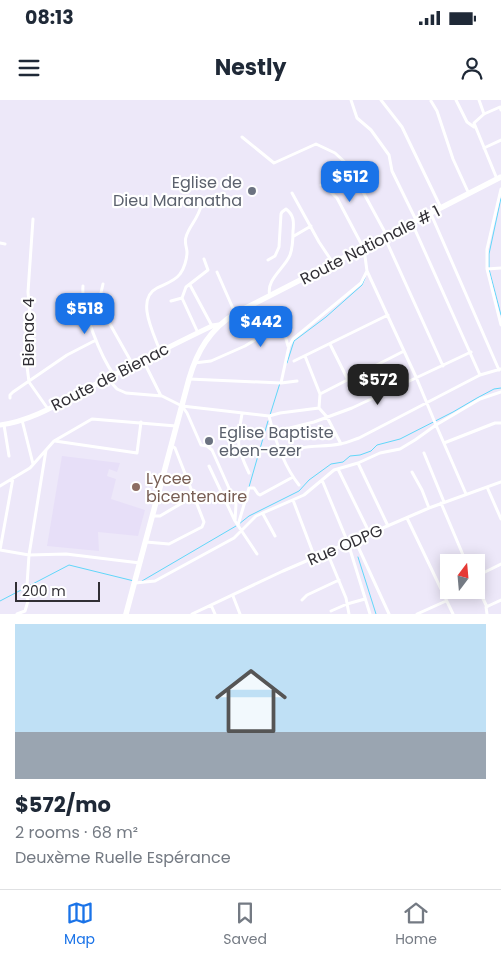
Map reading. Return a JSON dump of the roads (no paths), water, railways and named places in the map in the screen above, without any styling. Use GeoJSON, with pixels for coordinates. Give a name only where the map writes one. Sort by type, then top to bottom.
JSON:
{"type":"FeatureCollection","features":[{"type":"Feature","properties":{"kind":"main road","name":"Route Nationale # 1"},"geometry":{"type":"LineString","coordinates":[[126,614],[172,446],[188,379],[194,363],[216,325],[333,264],[362,245],[386,237],[499,178]]}},
{"type":"Feature","properties":{"kind":"main road","name":"Route de Bienac"},"geometry":{"type":"LineString","coordinates":[[2,425],[22,420],[48,409],[160,351],[216,325]]}},
{"type":"Feature","properties":{"kind":"street"},"geometry":{"type":"LineString","coordinates":[[351,100],[357,118],[370,130],[389,155],[392,171],[480,375]]}},
{"type":"Feature","properties":{"kind":"street"},"geometry":{"type":"LineString","coordinates":[[381,100],[402,127],[441,208]]}},
{"type":"Feature","properties":{"kind":"street"},"geometry":{"type":"LineString","coordinates":[[456,100],[467,122],[475,127]]}},
{"type":"Feature","properties":{"kind":"street"},"geometry":{"type":"LineString","coordinates":[[479,100],[484,114]]}},
{"type":"Feature","properties":{"kind":"street"},"geometry":{"type":"LineString","coordinates":[[431,101],[437,111],[453,159],[469,194]]}},
{"type":"Feature","properties":{"kind":"street"},"geometry":{"type":"LineString","coordinates":[[499,178],[474,123],[484,114],[501,108]]}},
{"type":"Feature","properties":{"kind":"street"},"geometry":{"type":"LineString","coordinates":[[242,137],[274,163],[316,144],[335,153],[349,166],[386,237],[442,366]]}},
{"type":"Feature","properties":{"kind":"street"},"geometry":{"type":"LineString","coordinates":[[484,148],[501,140]]}},
{"type":"Feature","properties":{"kind":"street"},"geometry":{"type":"LineString","coordinates":[[321,185],[324,185],[337,198],[362,245],[367,271],[416,377],[466,494]]}},
{"type":"Feature","properties":{"kind":"street"},"geometry":{"type":"LineString","coordinates":[[501,188],[487,249],[487,269],[501,325]]}},
{"type":"Feature","properties":{"kind":"street"},"geometry":{"type":"LineString","coordinates":[[292,193],[333,264]]}},
{"type":"Feature","properties":{"kind":"street"},"geometry":{"type":"LineString","coordinates":[[160,351],[145,306],[154,289],[176,279],[182,273],[187,254],[185,238],[199,216],[201,206]]}},
{"type":"Feature","properties":{"kind":"street"},"geometry":{"type":"LineString","coordinates":[[268,260],[276,256],[279,247],[281,214],[286,210],[292,215],[293,236],[290,256],[270,284],[268,290],[270,296]]}},
{"type":"Feature","properties":{"kind":"street"},"geometry":{"type":"LineString","coordinates":[[282,456],[300,447],[341,444],[359,438],[480,375],[500,370],[431,214]]}},
{"type":"Feature","properties":{"kind":"street","name":"Bienac 4"},"geometry":{"type":"LineString","coordinates":[[33,219],[28,292],[32,336],[27,366],[29,382],[48,409]]}},
{"type":"Feature","properties":{"kind":"street"},"geometry":{"type":"LineString","coordinates":[[293,236],[311,226]]}},
{"type":"Feature","properties":{"kind":"street"},"geometry":{"type":"LineString","coordinates":[[0,243],[6,244]]}},
{"type":"Feature","properties":{"kind":"street"},"geometry":{"type":"LineString","coordinates":[[198,333],[182,298],[186,287],[208,270],[204,259]]}},
{"type":"Feature","properties":{"kind":"street"},"geometry":{"type":"LineString","coordinates":[[487,269],[501,268]]}},
{"type":"Feature","properties":{"kind":"street"},"geometry":{"type":"LineString","coordinates":[[281,383],[288,346],[293,339],[361,283],[367,271]]}},
{"type":"Feature","properties":{"kind":"street"},"geometry":{"type":"LineString","coordinates":[[217,272],[236,313]]}},
{"type":"Feature","properties":{"kind":"street"},"geometry":{"type":"LineString","coordinates":[[103,284],[100,297],[102,310],[133,365]]}},
{"type":"Feature","properties":{"kind":"street"},"geometry":{"type":"LineString","coordinates":[[190,285],[216,325]]}},
{"type":"Feature","properties":{"kind":"street"},"geometry":{"type":"LineString","coordinates":[[83,286],[84,306],[96,340],[114,375]]}},
{"type":"Feature","properties":{"kind":"street"},"geometry":{"type":"LineString","coordinates":[[495,296],[501,296]]}},
{"type":"Feature","properties":{"kind":"street"},"geometry":{"type":"LineString","coordinates":[[171,301],[182,298]]}},
{"type":"Feature","properties":{"kind":"street"},"geometry":{"type":"LineString","coordinates":[[294,361],[388,315]]}},
{"type":"Feature","properties":{"kind":"street"},"geometry":{"type":"LineString","coordinates":[[194,363],[211,361],[245,346],[279,325],[283,328],[288,346]]}},
{"type":"Feature","properties":{"kind":"street"},"geometry":{"type":"LineString","coordinates":[[10,398],[11,393],[67,355],[96,340]]}},
{"type":"Feature","properties":{"kind":"street"},"geometry":{"type":"LineString","coordinates":[[330,344],[348,380]]}},
{"type":"Feature","properties":{"kind":"street"},"geometry":{"type":"LineString","coordinates":[[320,394],[404,351]]}},
{"type":"Feature","properties":{"kind":"street"},"geometry":{"type":"LineString","coordinates":[[274,432],[327,417],[373,398],[471,352]]}},
{"type":"Feature","properties":{"kind":"street"},"geometry":{"type":"LineString","coordinates":[[305,356],[320,394],[319,408],[327,417],[341,444]]}},
{"type":"Feature","properties":{"kind":"street"},"geometry":{"type":"LineString","coordinates":[[143,360],[162,396]]}},
{"type":"Feature","properties":{"kind":"street"},"geometry":{"type":"LineString","coordinates":[[107,378],[121,391],[162,396],[182,406],[261,416],[319,408]]}},
{"type":"Feature","properties":{"kind":"street"},"geometry":{"type":"LineString","coordinates":[[188,379],[281,383],[298,381]]}},
{"type":"Feature","properties":{"kind":"street"},"geometry":{"type":"LineString","coordinates":[[134,583],[155,581],[234,538],[252,519],[304,494],[338,469],[358,463],[380,453],[400,449],[480,399],[501,392]]}},
{"type":"Feature","properties":{"kind":"street"},"geometry":{"type":"LineString","coordinates":[[182,406],[188,413],[201,445],[207,446],[212,450],[236,504],[235,521]]}},
{"type":"Feature","properties":{"kind":"street"},"geometry":{"type":"LineString","coordinates":[[242,414],[238,438],[239,451],[248,473]]}},
{"type":"Feature","properties":{"kind":"street"},"geometry":{"type":"LineString","coordinates":[[268,416],[282,456],[299,485]]}},
{"type":"Feature","properties":{"kind":"street"},"geometry":{"type":"LineString","coordinates":[[0,486],[26,472],[54,441],[92,419],[176,426]]}},
{"type":"Feature","properties":{"kind":"street"},"geometry":{"type":"LineString","coordinates":[[22,420],[34,464]]}},
{"type":"Feature","properties":{"kind":"street"},"geometry":{"type":"LineString","coordinates":[[54,441],[137,453],[142,422]]}},
{"type":"Feature","properties":{"kind":"street"},"geometry":{"type":"LineString","coordinates":[[444,443],[495,423],[501,423]]}},
{"type":"Feature","properties":{"kind":"street"},"geometry":{"type":"LineString","coordinates":[[2,425],[9,456]]}},
{"type":"Feature","properties":{"kind":"street"},"geometry":{"type":"LineString","coordinates":[[145,542],[169,544],[202,527],[204,520],[175,448],[172,446]]}},
{"type":"Feature","properties":{"kind":"street"},"geometry":{"type":"LineString","coordinates":[[27,585],[29,555],[46,450]]}},
{"type":"Feature","properties":{"kind":"street"},"geometry":{"type":"LineString","coordinates":[[424,453],[463,554]]}},
{"type":"Feature","properties":{"kind":"street"},"geometry":{"type":"LineString","coordinates":[[358,463],[388,526]]}},
{"type":"Feature","properties":{"kind":"street"},"geometry":{"type":"LineString","coordinates":[[209,466],[235,521],[257,554]]}},
{"type":"Feature","properties":{"kind":"street"},"geometry":{"type":"LineString","coordinates":[[338,469],[370,534]]}},
{"type":"Feature","properties":{"kind":"street"},"geometry":{"type":"LineString","coordinates":[[412,472],[429,508]]}},
{"type":"Feature","properties":{"kind":"street"},"geometry":{"type":"LineString","coordinates":[[238,525],[249,488],[254,488],[260,495],[293,477]]}},
{"type":"Feature","properties":{"kind":"street"},"geometry":{"type":"LineString","coordinates":[[13,478],[0,550],[29,555],[66,554],[140,563]]}},
{"type":"Feature","properties":{"kind":"street"},"geometry":{"type":"LineString","coordinates":[[322,480],[348,543],[370,614]]}},
{"type":"Feature","properties":{"kind":"street","name":"Rue ODPG"},"geometry":{"type":"LineString","coordinates":[[192,614],[211,604],[233,596],[251,585],[443,502],[501,482]]}},
{"type":"Feature","properties":{"kind":"street"},"geometry":{"type":"LineString","coordinates":[[487,487],[501,518]]}},
{"type":"Feature","properties":{"kind":"street"},"geometry":{"type":"LineString","coordinates":[[152,516],[160,516],[194,496]]}},
{"type":"Feature","properties":{"kind":"street"},"geometry":{"type":"LineString","coordinates":[[293,500],[315,558]]}},
{"type":"Feature","properties":{"kind":"street"},"geometry":{"type":"LineString","coordinates":[[263,514],[276,536]]}},
{"type":"Feature","properties":{"kind":"street"},"geometry":{"type":"LineString","coordinates":[[407,518],[453,614]]}},
{"type":"Feature","properties":{"kind":"street"},"geometry":{"type":"LineString","coordinates":[[355,540],[389,614]]}},
{"type":"Feature","properties":{"kind":"street"},"geometry":{"type":"LineString","coordinates":[[327,552],[349,614]]}},
{"type":"Feature","properties":{"kind":"street"},"geometry":{"type":"LineString","coordinates":[[485,572],[501,564]]}},
{"type":"Feature","properties":{"kind":"street"},"geometry":{"type":"LineString","coordinates":[[302,600],[307,595],[338,580]]}},
{"type":"Feature","properties":{"kind":"street"},"geometry":{"type":"LineString","coordinates":[[17,614],[26,611],[28,601],[26,593]]}},
{"type":"Feature","properties":{"kind":"street"},"geometry":{"type":"LineString","coordinates":[[233,596],[240,614]]}},
{"type":"Feature","properties":{"kind":"street"},"geometry":{"type":"LineString","coordinates":[[331,611],[365,598]]}},
{"type":"Feature","properties":{"kind":"street"},"geometry":{"type":"LineString","coordinates":[[483,599],[487,607],[485,610],[486,614]]}},
{"type":"Feature","properties":{"kind":"street"},"geometry":{"type":"LineString","coordinates":[[487,607],[501,600]]}},
{"type":"Feature","properties":{"kind":"street"},"geometry":{"type":"LineString","coordinates":[[417,614],[446,601]]}},
{"type":"Feature","properties":{"kind":"street"},"geometry":{"type":"LineString","coordinates":[[211,604],[215,614]]}},
{"type":"Feature","properties":{"kind":"waterway"},"geometry":{"type":"LineString","coordinates":[[501,198],[489,254],[489,269],[501,315]]}},
{"type":"Feature","properties":{"kind":"waterway"},"geometry":{"type":"LineString","coordinates":[[287,363],[294,341],[326,317],[362,285],[365,278]]}},
{"type":"Feature","properties":{"kind":"waterway"},"geometry":{"type":"LineString","coordinates":[[270,415],[280,383]]}},
{"type":"Feature","properties":{"kind":"waterway"},"geometry":{"type":"LineString","coordinates":[[239,524],[249,516],[299,491],[309,480],[331,464],[343,462],[350,456],[371,451],[377,445],[400,439],[494,389],[501,388]]}},
{"type":"Feature","properties":{"kind":"waterway"},"geometry":{"type":"LineString","coordinates":[[249,487],[268,421]]}},
{"type":"Feature","properties":{"kind":"waterway"},"geometry":{"type":"LineString","coordinates":[[142,581],[236,526]]}},
{"type":"Feature","properties":{"kind":"waterway"},"geometry":{"type":"LineString","coordinates":[[358,557],[376,614]]}},
{"type":"Feature","properties":{"kind":"waterway"},"geometry":{"type":"LineString","coordinates":[[0,601],[69,565],[134,581]]}},
{"type":"Feature","properties":{"kind":"place","name":"Eglise de Dieu Maranatha"},"geometry":{"type":"Point","coordinates":[252,191]}},
{"type":"Feature","properties":{"kind":"place","name":"Eglise Baptiste eben-ezer"},"geometry":{"type":"Point","coordinates":[209,441]}},
{"type":"Feature","properties":{"kind":"place","name":"Lycee bicentenaire"},"geometry":{"type":"Point","coordinates":[136,487]}}]}
